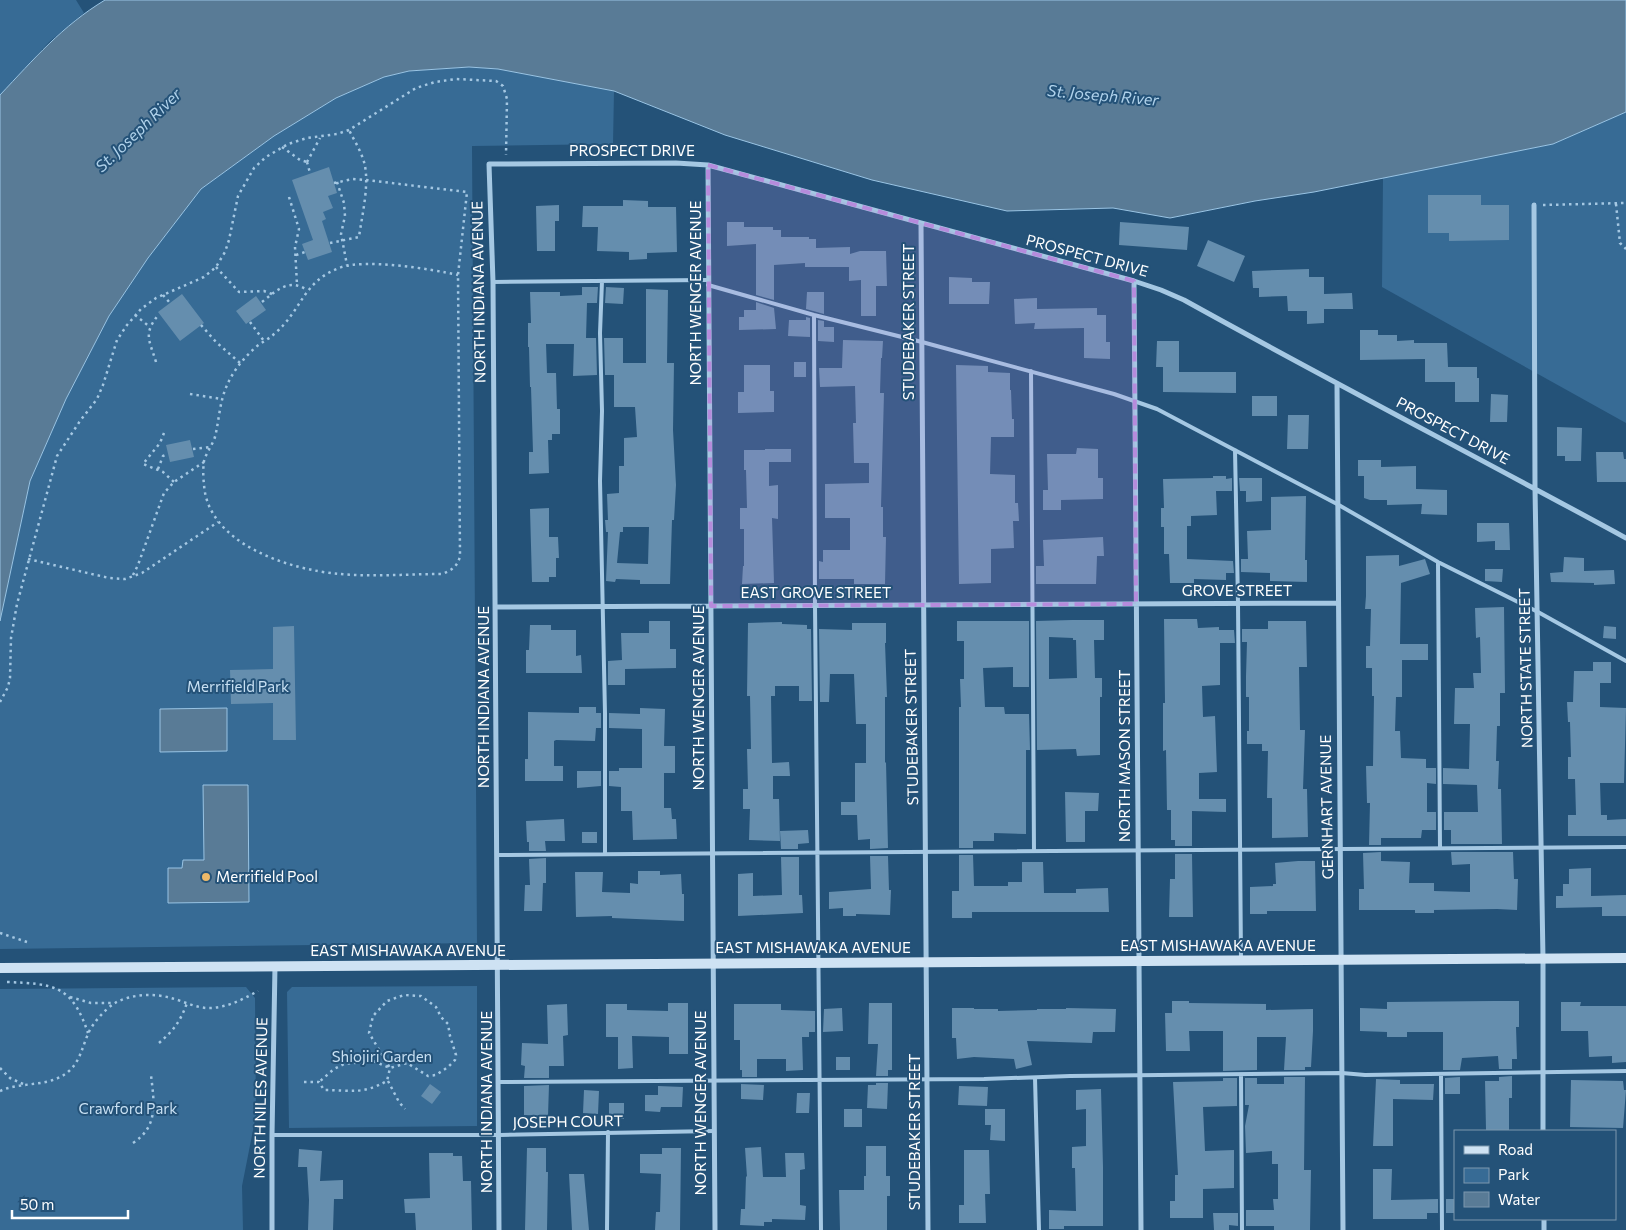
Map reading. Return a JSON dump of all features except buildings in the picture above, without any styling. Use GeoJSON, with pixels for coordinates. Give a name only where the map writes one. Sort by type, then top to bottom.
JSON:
{"type":"FeatureCollection","features":[{"type":"Feature","properties":{"kind":"street","name":"PROSPECT DRIVE"},"geometry":{"type":"LineString","coordinates":[[489,164],[676,162],[708,165],[1134,281],[1184,300],[1626,538]]}},
{"type":"Feature","properties":{"kind":"street","name":"NORTH INDIANA AVENUE"},"geometry":{"type":"LineString","coordinates":[[489,164],[492,282],[500,1135],[499,1230]]}},
{"type":"Feature","properties":{"kind":"street","name":"NORTH WENGER AVENUE"},"geometry":{"type":"LineString","coordinates":[[708,165],[715,1230]]}},
{"type":"Feature","properties":{"kind":"street","name":"NORTH STATE STREET"},"geometry":{"type":"LineString","coordinates":[[1534,205],[1535,488],[1543,959],[1543,1130]]}},
{"type":"Feature","properties":{"kind":"street","name":"STUDEBAKER STREET"},"geometry":{"type":"LineString","coordinates":[[921,224],[928,1230]]}},
{"type":"Feature","properties":{"kind":"street","name":"NORTH MASON STREET"},"geometry":{"type":"LineString","coordinates":[[1134,281],[1141,1230]]}},
{"type":"Feature","properties":{"kind":"street","name":"GERNHART AVENUE"},"geometry":{"type":"LineString","coordinates":[[1337,384],[1337,603],[1343,1230]]}},
{"type":"Feature","properties":{"kind":"street","name":"GROVE STREET"},"geometry":{"type":"LineString","coordinates":[[1136,604],[1337,603]]}},
{"type":"Feature","properties":{"kind":"street","name":"EAST GROVE STREET"},"geometry":{"type":"LineString","coordinates":[[495,607],[1136,604]]}},
{"type":"Feature","properties":{"kind":"street","name":"EAST MISHAWAKA AVENUE"},"geometry":{"type":"LineString","coordinates":[[0,968],[1626,958]]}},
{"type":"Feature","properties":{"kind":"street","name":"NORTH NILES AVENUE"},"geometry":{"type":"LineString","coordinates":[[272,1230],[275,966]]}},
{"type":"Feature","properties":{"kind":"lane"},"geometry":{"type":"LineString","coordinates":[[602,281],[600,481],[605,854]]}},
{"type":"Feature","properties":{"kind":"lane"},"geometry":{"type":"LineString","coordinates":[[492,282],[708,282],[814,315],[922,342],[1134,400],[1156,409],[1337,504],[1438,562],[1538,612],[1626,661]]}},
{"type":"Feature","properties":{"kind":"lane"},"geometry":{"type":"LineString","coordinates":[[814,315],[821,1230]]}},
{"type":"Feature","properties":{"kind":"lane"},"geometry":{"type":"LineString","coordinates":[[1031,371],[1034,851]]}},
{"type":"Feature","properties":{"kind":"lane"},"geometry":{"type":"LineString","coordinates":[[1234,450],[1238,604],[1240,960]]}},
{"type":"Feature","properties":{"kind":"lane"},"geometry":{"type":"LineString","coordinates":[[1438,562],[1440,848]]}},
{"type":"Feature","properties":{"kind":"lane"},"geometry":{"type":"LineString","coordinates":[[497,855],[1626,847]]}},
{"type":"Feature","properties":{"kind":"lane"},"geometry":{"type":"LineString","coordinates":[[499,1082],[1626,1071]]}},
{"type":"Feature","properties":{"kind":"lane"},"geometry":{"type":"LineString","coordinates":[[1441,1074],[1442,1230]]}},
{"type":"Feature","properties":{"kind":"lane"},"geometry":{"type":"LineString","coordinates":[[1241,1076],[1242,1230]]}},
{"type":"Feature","properties":{"kind":"lane"},"geometry":{"type":"LineString","coordinates":[[1035,1078],[1039,1230]]}},
{"type":"Feature","properties":{"kind":"lane","name":"JOSEPH COURT"},"geometry":{"type":"LineString","coordinates":[[272,1135],[500,1135],[714,1131]]}},
{"type":"Feature","properties":{"kind":"lane"},"geometry":{"type":"LineString","coordinates":[[607,1230],[608,1132]]}},
{"type":"Feature","properties":{"kind":"path"},"geometry":{"type":"LineString","coordinates":[[0,702],[8,687],[10,678],[12,624],[28,559],[58,456],[96,399],[103,385],[117,340],[135,315],[156,298],[204,278],[216,267],[229,240],[234,211],[244,184],[254,168],[266,157],[282,147],[298,141],[349,130],[416,88],[435,82],[456,79],[496,81],[503,86],[506,93],[505,164]]}},
{"type":"Feature","properties":{"kind":"path"},"geometry":{"type":"LineString","coordinates":[[330,244],[360,237],[366,180],[364,161],[349,130]]}},
{"type":"Feature","properties":{"kind":"path"},"geometry":{"type":"LineString","coordinates":[[310,174],[307,162],[321,137]]}},
{"type":"Feature","properties":{"kind":"path"},"geometry":{"type":"LineString","coordinates":[[282,147],[300,160],[307,162]]}},
{"type":"Feature","properties":{"kind":"path"},"geometry":{"type":"LineString","coordinates":[[347,265],[341,240],[345,210],[336,183],[353,179],[467,192],[458,275],[460,556],[455,568],[442,574],[356,574],[312,570],[285,563],[244,545],[232,537],[218,522],[206,498],[204,462],[215,438],[222,399],[229,381],[240,363],[291,318],[307,290],[327,273],[347,265],[377,264],[458,275]]}},
{"type":"Feature","properties":{"kind":"path"},"geometry":{"type":"LineString","coordinates":[[289,197],[299,230],[296,247],[297,285]]}},
{"type":"Feature","properties":{"kind":"path"},"geometry":{"type":"LineString","coordinates":[[1534,205],[1626,203]]}},
{"type":"Feature","properties":{"kind":"path"},"geometry":{"type":"LineString","coordinates":[[1616,204],[1620,244],[1626,249]]}},
{"type":"Feature","properties":{"kind":"path"},"geometry":{"type":"LineString","coordinates":[[296,255],[305,252]]}},
{"type":"Feature","properties":{"kind":"path"},"geometry":{"type":"LineString","coordinates":[[216,267],[239,292],[264,291],[272,294]]}},
{"type":"Feature","properties":{"kind":"path"},"geometry":{"type":"LineString","coordinates":[[262,302],[287,286],[297,285],[307,290]]}},
{"type":"Feature","properties":{"kind":"path"},"geometry":{"type":"LineString","coordinates":[[163,295],[170,303]]}},
{"type":"Feature","properties":{"kind":"path"},"geometry":{"type":"LineString","coordinates":[[156,362],[149,340],[150,327],[159,314]]}},
{"type":"Feature","properties":{"kind":"path"},"geometry":{"type":"LineString","coordinates":[[135,315],[150,327]]}},
{"type":"Feature","properties":{"kind":"path"},"geometry":{"type":"LineString","coordinates":[[250,322],[264,341]]}},
{"type":"Feature","properties":{"kind":"path"},"geometry":{"type":"LineString","coordinates":[[201,325],[220,346],[240,363]]}},
{"type":"Feature","properties":{"kind":"path"},"geometry":{"type":"LineString","coordinates":[[190,394],[222,399]]}},
{"type":"Feature","properties":{"kind":"path"},"geometry":{"type":"LineString","coordinates":[[164,433],[160,444],[143,464],[158,469],[174,482]]}},
{"type":"Feature","properties":{"kind":"path"},"geometry":{"type":"LineString","coordinates":[[193,449],[211,447]]}},
{"type":"Feature","properties":{"kind":"path"},"geometry":{"type":"LineString","coordinates":[[158,469],[163,456],[168,454]]}},
{"type":"Feature","properties":{"kind":"path"},"geometry":{"type":"LineString","coordinates":[[132,576],[138,565],[164,493],[174,482],[204,462]]}},
{"type":"Feature","properties":{"kind":"path"},"geometry":{"type":"LineString","coordinates":[[28,559],[109,578],[125,579],[142,573],[218,522]]}},
{"type":"Feature","properties":{"kind":"path"},"geometry":{"type":"LineString","coordinates":[[0,934],[27,942]]}},
{"type":"Feature","properties":{"kind":"path"},"geometry":{"type":"LineString","coordinates":[[0,982],[39,984],[64,992],[78,1009],[88,1033]]}},
{"type":"Feature","properties":{"kind":"path"},"geometry":{"type":"LineString","coordinates":[[68,996],[91,1003],[115,1003],[150,994],[207,1008],[240,1001],[258,991]]}},
{"type":"Feature","properties":{"kind":"path"},"geometry":{"type":"LineString","coordinates":[[304,1082],[319,1082],[334,1069],[344,1064],[374,1061],[390,1068],[407,1063],[428,1076],[436,1075],[448,1067],[455,1060],[456,1055],[448,1024],[441,1017],[436,1007],[421,996],[404,995],[387,1001],[372,1016],[369,1032],[390,1068],[388,1081],[405,1109]]}},
{"type":"Feature","properties":{"kind":"path"},"geometry":{"type":"LineString","coordinates":[[0,1091],[25,1084],[56,1079],[68,1071],[77,1061],[88,1033],[101,1016],[115,1003]]}},
{"type":"Feature","properties":{"kind":"path"},"geometry":{"type":"LineString","coordinates":[[159,1043],[174,1030],[182,1019],[187,1003]]}},
{"type":"Feature","properties":{"kind":"path"},"geometry":{"type":"LineString","coordinates":[[0,1068],[10,1078],[25,1084]]}},
{"type":"Feature","properties":{"kind":"path"},"geometry":{"type":"LineString","coordinates":[[132,1143],[147,1131],[151,1123],[153,1109],[151,1074]]}},
{"type":"Feature","properties":{"kind":"path"},"geometry":{"type":"LineString","coordinates":[[319,1082],[324,1090],[357,1092],[374,1088],[388,1081]]}},
{"type":"Feature","properties":{"kind":"highlighted area"},"geometry":{"type":"Polygon","coordinates":[[[708,165],[1134,281],[1136,604],[711,606],[708,165]]]}},
{"type":"Feature","properties":{"kind":"green space"},"geometry":{"type":"Polygon","coordinates":[[[0,0],[76,0],[84,13],[49,42],[0,95],[0,0]]]}},
{"type":"Feature","properties":{"kind":"green space","name":"Merrifield Park"},"geometry":{"type":"Polygon","coordinates":[[[469,67],[498,69],[614,91],[613,144],[472,146],[477,943],[0,949],[0,621],[30,481],[66,399],[109,316],[148,258],[201,189],[274,136],[336,98],[384,77],[409,71],[469,67]]]}},
{"type":"Feature","properties":{"kind":"green space"},"geometry":{"type":"Polygon","coordinates":[[[1626,112],[1626,423],[1382,287],[1383,178],[1553,144],[1626,112]]]}},
{"type":"Feature","properties":{"kind":"green space","name":"Shiojiri Garden"},"geometry":{"type":"Polygon","coordinates":[[[477,986],[477,1126],[289,1128],[287,992],[292,987],[477,986]]]}},
{"type":"Feature","properties":{"kind":"green space","name":"Crawford Park"},"geometry":{"type":"Polygon","coordinates":[[[246,987],[255,998],[256,1115],[242,1186],[243,1230],[0,1230],[0,989],[246,987]]]}},
{"type":"Feature","properties":{"kind":"water","name":"St. Joseph River"},"geometry":{"type":"Polygon","coordinates":[[[105,0],[1626,0],[1626,112],[1553,144],[1314,192],[1255,201],[1170,218],[1113,208],[1007,211],[872,180],[725,135],[614,91],[498,69],[469,67],[409,71],[384,77],[336,98],[274,136],[201,189],[148,258],[109,316],[66,399],[30,481],[0,621],[0,95],[62,32],[105,0]]]}},
{"type":"Feature","properties":{"kind":"water"},"geometry":{"type":"Polygon","coordinates":[[[227,708],[227,751],[160,752],[160,709],[227,708]]]}},
{"type":"Feature","properties":{"kind":"water"},"geometry":{"type":"Polygon","coordinates":[[[203,785],[248,785],[249,902],[168,903],[168,868],[182,868],[183,860],[204,860],[203,785]]]}},
{"type":"Feature","properties":{"kind":"place","name":"Merrifield Pool"},"geometry":{"type":"Point","coordinates":[206,877]}}]}
